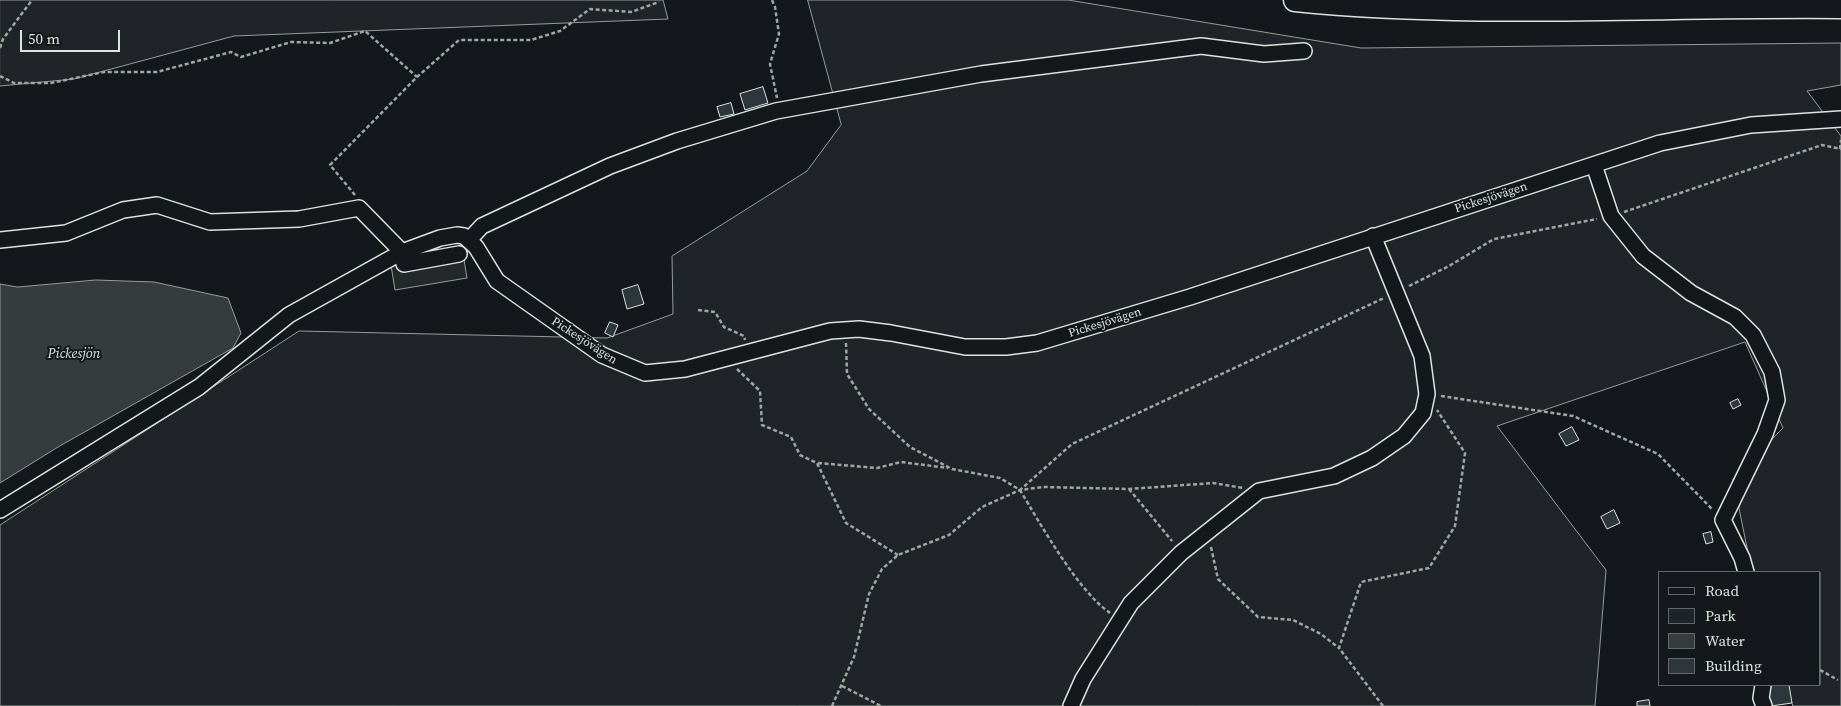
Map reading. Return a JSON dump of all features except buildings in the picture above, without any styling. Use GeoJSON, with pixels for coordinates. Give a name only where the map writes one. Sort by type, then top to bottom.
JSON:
{"type":"FeatureCollection","features":[{"type":"Feature","properties":{"kind":"highway"},"geometry":{"type":"LineString","coordinates":[[1295,0],[1440,10],[1743,6],[1841,7]]}},
{"type":"Feature","properties":{"kind":"street"},"geometry":{"type":"LineString","coordinates":[[0,510],[199,387],[289,315],[402,252],[422,243],[451,235],[458,235],[469,240],[482,226],[610,166],[676,141],[776,111],[981,74],[1201,46],[1264,54],[1304,51]]}},
{"type":"Feature","properties":{"kind":"street","name":"Pickesjövägen"},"geometry":{"type":"LineString","coordinates":[[469,240],[497,281],[562,328],[618,363],[645,372],[661,373],[685,369],[830,331],[859,329],[891,332],[965,347],[1006,347],[1037,343],[1190,297],[1660,143],[1751,125],[1841,119]]}},
{"type":"Feature","properties":{"kind":"street"},"geometry":{"type":"LineString","coordinates":[[1594,165],[1611,216],[1621,231],[1643,256],[1691,293],[1735,317],[1753,335],[1772,372],[1777,400],[1765,434],[1723,520],[1742,558],[1746,571]]}},
{"type":"Feature","properties":{"kind":"street"},"geometry":{"type":"LineString","coordinates":[[0,240],[66,233],[123,210],[157,205],[210,222],[299,219],[359,208],[402,252],[404,264],[459,254]]}},
{"type":"Feature","properties":{"kind":"street"},"geometry":{"type":"LineString","coordinates":[[1071,706],[1083,679],[1131,603],[1181,553],[1259,491],[1334,476],[1372,458],[1404,436],[1422,413],[1427,394],[1422,356],[1394,293],[1372,236]]}},
{"type":"Feature","properties":{"kind":"street"},"geometry":{"type":"LineString","coordinates":[[1762,686],[1761,698],[1764,706]]}},
{"type":"Feature","properties":{"kind":"path"},"geometry":{"type":"LineString","coordinates":[[0,48],[3,39],[32,0]]}},
{"type":"Feature","properties":{"kind":"path"},"geometry":{"type":"LineString","coordinates":[[772,0],[775,7],[779,34],[770,64],[778,103],[776,111]]}},
{"type":"Feature","properties":{"kind":"path"},"geometry":{"type":"LineString","coordinates":[[359,208],[357,197],[330,165],[417,78],[459,40],[531,40],[560,31],[590,9],[631,12],[659,2]]}},
{"type":"Feature","properties":{"kind":"path"},"geometry":{"type":"LineString","coordinates":[[0,76],[14,83],[52,83],[104,72],[157,72],[231,52],[241,57],[291,42],[330,43],[365,31],[417,78]]}},
{"type":"Feature","properties":{"kind":"path"},"geometry":{"type":"LineString","coordinates":[[1840,149],[1841,140]]}},
{"type":"Feature","properties":{"kind":"path"},"geometry":{"type":"LineString","coordinates":[[1020,490],[1072,444],[1394,293]]}},
{"type":"Feature","properties":{"kind":"path"},"geometry":{"type":"LineString","coordinates":[[698,310],[715,312],[724,327],[744,336],[750,351]]}},
{"type":"Feature","properties":{"kind":"path"},"geometry":{"type":"LineString","coordinates":[[845,330],[847,374],[869,409],[910,447],[952,469]]}},
{"type":"Feature","properties":{"kind":"path"},"geometry":{"type":"LineString","coordinates":[[725,358],[760,391],[762,425],[792,437],[800,455],[817,463],[878,468],[901,462],[1000,478],[1020,490],[1058,551],[1099,606],[1120,620]]}},
{"type":"Feature","properties":{"kind":"path"},"geometry":{"type":"LineString","coordinates":[[1427,394],[1573,416],[1658,454],[1723,520]]}},
{"type":"Feature","properties":{"kind":"path"},"geometry":{"type":"LineString","coordinates":[[1339,648],[1361,582],[1429,568],[1455,526],[1465,453],[1427,394]]}},
{"type":"Feature","properties":{"kind":"path"},"geometry":{"type":"LineString","coordinates":[[817,463],[846,523],[898,555]]}},
{"type":"Feature","properties":{"kind":"path"},"geometry":{"type":"LineString","coordinates":[[832,706],[854,657],[870,594],[882,569],[898,555],[949,536],[982,507],[1020,490],[1043,487],[1129,488],[1213,483],[1259,491]]}},
{"type":"Feature","properties":{"kind":"path"},"geometry":{"type":"LineString","coordinates":[[1129,488],[1181,553]]}},
{"type":"Feature","properties":{"kind":"path"},"geometry":{"type":"LineString","coordinates":[[1202,537],[1211,545],[1218,579],[1258,617],[1293,620],[1321,634],[1339,648],[1383,706]]}},
{"type":"Feature","properties":{"kind":"path"},"geometry":{"type":"LineString","coordinates":[[1821,671],[1838,680]]}},
{"type":"Feature","properties":{"kind":"path"},"geometry":{"type":"LineString","coordinates":[[842,686],[880,706]]}},
{"type":"Feature","properties":{"kind":"green space"},"geometry":{"type":"Polygon","coordinates":[[[0,0],[663,0],[668,19],[234,36],[74,79],[0,86],[0,0]]]}},
{"type":"Feature","properties":{"kind":"green space"},"geometry":{"type":"Polygon","coordinates":[[[808,0],[1068,0],[1361,48],[1841,43],[1841,85],[1807,91],[1841,136],[1841,706],[1793,706],[1786,686],[1821,686],[1821,571],[1752,571],[1733,479],[1783,428],[1745,342],[1497,426],[1606,570],[1595,706],[0,706],[0,525],[299,331],[607,338],[673,314],[672,256],[807,171],[841,125],[808,0]]]}},
{"type":"Feature","properties":{"kind":"shaded area"},"geometry":{"type":"Polygon","coordinates":[[[462,247],[467,278],[395,290],[390,259],[462,247]]]}},
{"type":"Feature","properties":{"kind":"water","name":"Pickesjön"},"geometry":{"type":"Polygon","coordinates":[[[96,280],[154,282],[228,298],[241,333],[233,348],[58,447],[0,483],[0,284],[17,287],[96,280]]]}}]}
